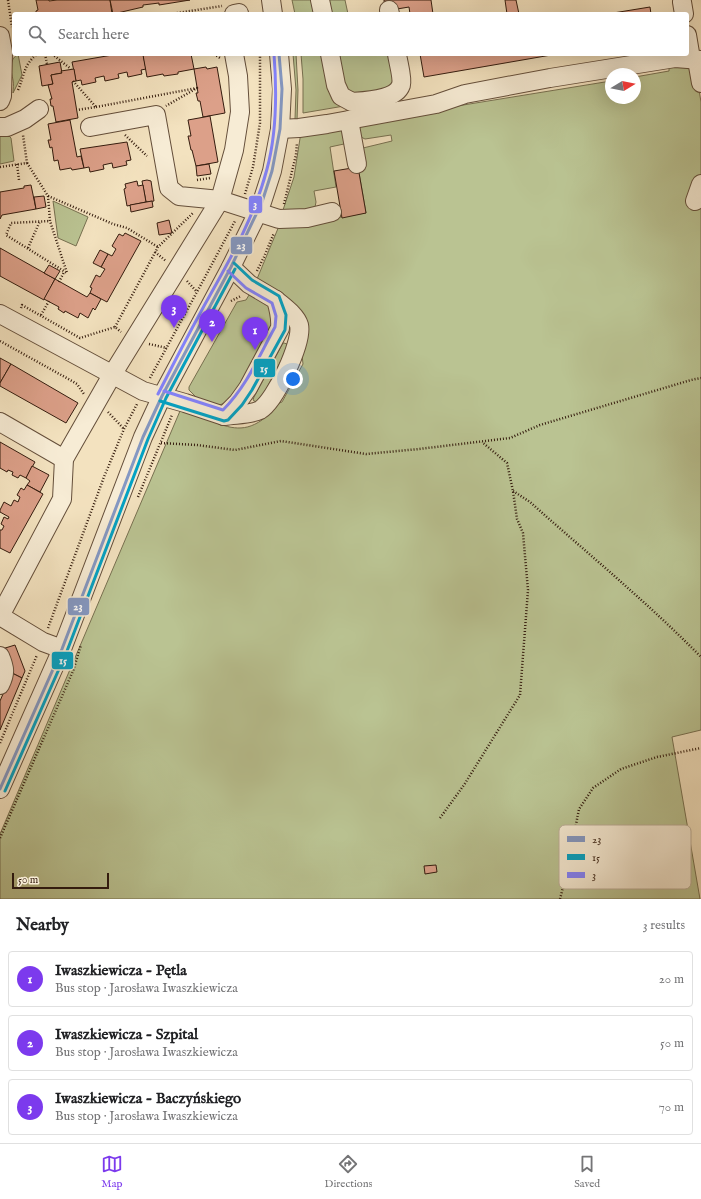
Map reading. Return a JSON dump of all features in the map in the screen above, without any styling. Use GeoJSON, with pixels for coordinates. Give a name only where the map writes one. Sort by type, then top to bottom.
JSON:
{"type":"FeatureCollection","features":[{"type":"Feature","properties":{"kind":"street"},"geometry":{"type":"LineString","coordinates":[[271,0],[273,12]]}},
{"type":"Feature","properties":{"kind":"street"},"geometry":{"type":"LineString","coordinates":[[320,0],[323,12]]}},
{"type":"Feature","properties":{"kind":"street"},"geometry":{"type":"LineString","coordinates":[[689,41],[696,60],[701,83]]}},
{"type":"Feature","properties":{"kind":"street"},"geometry":{"type":"LineString","coordinates":[[0,101],[2,96],[6,44]]}},
{"type":"Feature","properties":{"kind":"street"},"geometry":{"type":"LineString","coordinates":[[62,649],[43,642],[0,616],[62,500],[64,459],[112,375],[220,200],[234,150],[240,112],[238,76],[234,56]]}},
{"type":"Feature","properties":{"kind":"street"},"geometry":{"type":"LineString","coordinates":[[0,789],[62,649],[143,436],[170,398],[258,212],[272,171],[280,129],[282,89],[279,56]]}},
{"type":"Feature","properties":{"kind":"street"},"geometry":{"type":"LineString","coordinates":[[330,56],[336,85],[341,96],[352,102],[386,98],[397,92],[401,85],[397,56]]}},
{"type":"Feature","properties":{"kind":"street"},"geometry":{"type":"LineString","coordinates":[[280,129],[299,128],[349,120],[436,104],[465,94],[550,78],[675,58],[696,60]]}},
{"type":"Feature","properties":{"kind":"street"},"geometry":{"type":"LineString","coordinates":[[0,127],[7,127],[21,121],[39,109]]}},
{"type":"Feature","properties":{"kind":"street"},"geometry":{"type":"LineString","coordinates":[[90,127],[156,115],[169,188],[179,196],[220,200],[279,219],[307,218],[332,212]]}},
{"type":"Feature","properties":{"kind":"street"},"geometry":{"type":"LineString","coordinates":[[349,120],[357,164]]}},
{"type":"Feature","properties":{"kind":"street"},"geometry":{"type":"LineString","coordinates":[[695,200],[701,184]]}},
{"type":"Feature","properties":{"kind":"street"},"geometry":{"type":"LineString","coordinates":[[0,314],[143,391],[170,398],[224,416],[254,413],[265,407],[270,400],[291,361],[296,348],[299,326],[297,319],[276,300],[249,284],[231,267]]}},
{"type":"Feature","properties":{"kind":"street"},"geometry":{"type":"LineString","coordinates":[[224,416],[238,402],[248,388],[280,328],[281,315],[276,300]]}},
{"type":"Feature","properties":{"kind":"street"},"geometry":{"type":"LineString","coordinates":[[0,422],[64,459]]}},
{"type":"Feature","properties":{"kind":"street"},"geometry":{"type":"LineString","coordinates":[[0,656],[5,667],[0,685]]}},
{"type":"Feature","properties":{"kind":"path"},"geometry":{"type":"LineString","coordinates":[[6,44],[8,0]]}},
{"type":"Feature","properties":{"kind":"path"},"geometry":{"type":"LineString","coordinates":[[212,12],[232,11]]}},
{"type":"Feature","properties":{"kind":"path"},"geometry":{"type":"LineString","coordinates":[[45,56],[47,64]]}},
{"type":"Feature","properties":{"kind":"path"},"geometry":{"type":"LineString","coordinates":[[55,56],[71,69]]}},
{"type":"Feature","properties":{"kind":"path"},"geometry":{"type":"LineString","coordinates":[[73,81],[111,123],[167,174]]}},
{"type":"Feature","properties":{"kind":"path"},"geometry":{"type":"LineString","coordinates":[[77,110],[96,107]]}},
{"type":"Feature","properties":{"kind":"path"},"geometry":{"type":"LineString","coordinates":[[21,121],[27,163],[48,196],[81,212],[126,228],[158,247],[115,327]]}},
{"type":"Feature","properties":{"kind":"path"},"geometry":{"type":"LineString","coordinates":[[227,306],[230,301],[243,296],[264,257],[284,203],[296,155],[299,128]]}},
{"type":"Feature","properties":{"kind":"path"},"geometry":{"type":"LineString","coordinates":[[0,167],[27,163]]}},
{"type":"Feature","properties":{"kind":"path"},"geometry":{"type":"LineString","coordinates":[[17,164],[20,180]]}},
{"type":"Feature","properties":{"kind":"path"},"geometry":{"type":"LineString","coordinates":[[48,196],[50,221],[67,273],[64,272],[59,282]]}},
{"type":"Feature","properties":{"kind":"path"},"geometry":{"type":"LineString","coordinates":[[50,221],[11,222],[6,235],[64,272]]}},
{"type":"Feature","properties":{"kind":"path"},"geometry":{"type":"LineString","coordinates":[[28,248],[40,222]]}},
{"type":"Feature","properties":{"kind":"path"},"geometry":{"type":"LineString","coordinates":[[41,315],[48,301]]}},
{"type":"Feature","properties":{"kind":"path"},"geometry":{"type":"LineString","coordinates":[[0,341],[77,384],[85,397],[107,411],[124,429]]}},
{"type":"Feature","properties":{"kind":"path"},"geometry":{"type":"LineString","coordinates":[[161,443],[235,450],[281,441],[366,454],[510,438],[540,425],[701,378]]}},
{"type":"Feature","properties":{"kind":"path"},"geometry":{"type":"LineString","coordinates":[[137,499],[161,443],[170,398]]}},
{"type":"Feature","properties":{"kind":"path"},"geometry":{"type":"LineString","coordinates":[[440,818],[464,785],[520,695],[528,590],[523,533],[517,520],[507,463],[482,441]]}},
{"type":"Feature","properties":{"kind":"path"},"geometry":{"type":"LineString","coordinates":[[513,491],[530,502],[636,594],[676,631],[701,657]]}},
{"type":"Feature","properties":{"kind":"path"},"geometry":{"type":"LineString","coordinates":[[0,838],[73,671],[82,644]]}},
{"type":"Feature","properties":{"kind":"path"},"geometry":{"type":"LineString","coordinates":[[576,825],[579,809],[594,788],[621,769],[657,757],[701,748]]}},
{"type":"Feature","properties":{"kind":"path"},"geometry":{"type":"LineString","coordinates":[[560,899],[563,889]]}},
{"type":"Feature","properties":{"kind":"green space"},"geometry":{"type":"Polygon","coordinates":[[[292,0],[317,0],[319,12],[295,12],[292,0]]]}},
{"type":"Feature","properties":{"kind":"green space"},"geometry":{"type":"Polygon","coordinates":[[[324,0],[345,0],[348,12],[326,12],[324,0]]]}},
{"type":"Feature","properties":{"kind":"green space"},"geometry":{"type":"Polygon","coordinates":[[[18,56],[22,75],[13,93],[11,63],[15,57],[18,56]]]}},
{"type":"Feature","properties":{"kind":"green space"},"geometry":{"type":"Polygon","coordinates":[[[293,56],[296,56],[298,90],[297,121],[295,119],[296,90],[293,56]]]}},
{"type":"Feature","properties":{"kind":"green space"},"geometry":{"type":"Polygon","coordinates":[[[301,56],[327,56],[350,105],[303,113],[301,56]]]}},
{"type":"Feature","properties":{"kind":"green space"},"geometry":{"type":"Polygon","coordinates":[[[334,56],[392,56],[393,89],[349,95],[334,56]]]}},
{"type":"Feature","properties":{"kind":"green space"},"geometry":{"type":"Polygon","coordinates":[[[684,64],[696,72],[701,102],[701,730],[672,737],[687,825],[559,825],[559,889],[691,889],[691,847],[700,899],[0,899],[0,834],[180,411],[228,427],[248,427],[262,420],[272,408],[282,402],[303,364],[302,355],[307,337],[297,307],[293,302],[257,279],[279,226],[366,213],[358,167],[363,148],[392,141],[391,135],[365,139],[361,137],[356,130],[365,121],[605,82],[605,104],[641,104],[641,76],[669,71],[669,65],[684,64]]]}},
{"type":"Feature","properties":{"kind":"green space"},"geometry":{"type":"Polygon","coordinates":[[[344,126],[344,144],[330,147],[336,187],[314,191],[316,202],[315,207],[281,216],[294,177],[301,132],[344,126]]]}},
{"type":"Feature","properties":{"kind":"green space"},"geometry":{"type":"Polygon","coordinates":[[[0,132],[11,138],[14,161],[0,164],[0,132]]]}},
{"type":"Feature","properties":{"kind":"green space"},"geometry":{"type":"Polygon","coordinates":[[[53,201],[88,217],[76,246],[58,238],[53,201]]]}},
{"type":"Feature","properties":{"kind":"green space"},"geometry":{"type":"Polygon","coordinates":[[[249,295],[254,295],[265,301],[270,308],[274,324],[240,392],[226,403],[215,406],[198,399],[189,390],[189,387],[237,302],[246,300],[249,295]]]}},
{"type":"Feature","properties":{"kind":"green space"},"geometry":{"type":"Polygon","coordinates":[[[283,343],[287,344],[288,347],[260,401],[256,402],[253,400],[254,397],[283,343]]]}},
{"type":"Feature","properties":{"kind":"building"},"geometry":{"type":"Polygon","coordinates":[[[36,0],[110,0],[112,12],[36,12],[38,10],[36,0]]]}},
{"type":"Feature","properties":{"kind":"building"},"geometry":{"type":"Polygon","coordinates":[[[110,0],[190,0],[159,5],[159,3],[143,5],[143,7],[122,12],[113,12],[110,0]]]}},
{"type":"Feature","properties":{"kind":"building"},"geometry":{"type":"Polygon","coordinates":[[[384,0],[431,0],[433,12],[410,12],[409,7],[385,11],[384,0]]]}},
{"type":"Feature","properties":{"kind":"building"},"geometry":{"type":"Polygon","coordinates":[[[505,0],[516,0],[519,12],[507,12],[505,0]]]}},
{"type":"Feature","properties":{"kind":"building"},"geometry":{"type":"Polygon","coordinates":[[[650,7],[651,12],[619,12],[650,7]]]}},
{"type":"Feature","properties":{"kind":"building"},"geometry":{"type":"Polygon","coordinates":[[[106,56],[143,56],[146,69],[141,70],[142,74],[128,77],[127,72],[118,74],[119,78],[105,81],[104,76],[95,78],[96,82],[82,85],[81,80],[76,81],[72,62],[106,56]]]}},
{"type":"Feature","properties":{"kind":"building"},"geometry":{"type":"Polygon","coordinates":[[[143,56],[191,56],[194,69],[178,72],[178,74],[164,76],[163,74],[147,77],[143,56]]]}},
{"type":"Feature","properties":{"kind":"building"},"geometry":{"type":"Polygon","coordinates":[[[420,56],[545,56],[424,77],[420,56]]]}},
{"type":"Feature","properties":{"kind":"building"},"geometry":{"type":"Polygon","coordinates":[[[60,62],[62,73],[51,75],[53,84],[42,86],[39,66],[60,62]]]}},
{"type":"Feature","properties":{"kind":"building"},"geometry":{"type":"Polygon","coordinates":[[[206,67],[207,69],[217,67],[225,113],[203,117],[200,101],[198,101],[196,93],[198,93],[194,69],[206,67]]]}},
{"type":"Feature","properties":{"kind":"building"},"geometry":{"type":"Polygon","coordinates":[[[74,69],[76,81],[72,82],[78,118],[56,122],[53,106],[51,106],[50,99],[52,99],[48,85],[53,84],[51,75],[62,73],[61,71],[74,69]]]}},
{"type":"Feature","properties":{"kind":"building"},"geometry":{"type":"Polygon","coordinates":[[[210,116],[218,162],[196,166],[188,136],[191,136],[188,120],[210,116]]]}},
{"type":"Feature","properties":{"kind":"building"},"geometry":{"type":"Polygon","coordinates":[[[70,120],[77,157],[81,156],[84,168],[60,170],[58,160],[54,161],[52,147],[50,148],[48,140],[51,140],[48,124],[70,120]]]}},
{"type":"Feature","properties":{"kind":"building"},"geometry":{"type":"Polygon","coordinates":[[[127,142],[131,160],[126,161],[127,165],[113,168],[112,163],[103,165],[104,169],[90,172],[89,167],[84,168],[80,149],[127,142]]]}},
{"type":"Feature","properties":{"kind":"building"},"geometry":{"type":"Polygon","coordinates":[[[209,164],[211,174],[197,176],[196,166],[209,164]]]}},
{"type":"Feature","properties":{"kind":"building"},"geometry":{"type":"Polygon","coordinates":[[[358,167],[366,213],[342,218],[334,171],[358,167]]]}},
{"type":"Feature","properties":{"kind":"building"},"geometry":{"type":"Polygon","coordinates":[[[137,181],[138,186],[143,185],[146,202],[127,206],[124,189],[126,188],[125,184],[137,181]]]}},
{"type":"Feature","properties":{"kind":"building"},"geometry":{"type":"Polygon","coordinates":[[[142,181],[151,181],[154,201],[146,202],[142,181]]]}},
{"type":"Feature","properties":{"kind":"building"},"geometry":{"type":"Polygon","coordinates":[[[31,185],[36,209],[2,215],[0,219],[0,192],[24,188],[24,186],[31,185]]]}},
{"type":"Feature","properties":{"kind":"building"},"geometry":{"type":"Polygon","coordinates":[[[44,196],[46,207],[36,209],[34,197],[44,196]]]}},
{"type":"Feature","properties":{"kind":"building"},"geometry":{"type":"Polygon","coordinates":[[[152,201],[153,207],[131,212],[130,205],[152,201]]]}},
{"type":"Feature","properties":{"kind":"building"},"geometry":{"type":"Polygon","coordinates":[[[169,220],[172,233],[159,235],[157,223],[169,220]]]}},
{"type":"Feature","properties":{"kind":"building"},"geometry":{"type":"Polygon","coordinates":[[[125,233],[141,241],[107,302],[90,293],[92,288],[90,287],[96,275],[100,277],[105,269],[101,267],[108,254],[112,256],[116,249],[112,246],[119,234],[123,236],[125,233]]]}},
{"type":"Feature","properties":{"kind":"building"},"geometry":{"type":"Polygon","coordinates":[[[0,248],[55,279],[44,300],[0,276],[0,248]]]}},
{"type":"Feature","properties":{"kind":"building"},"geometry":{"type":"Polygon","coordinates":[[[100,250],[108,254],[101,267],[93,263],[100,250]]]}},
{"type":"Feature","properties":{"kind":"building"},"geometry":{"type":"Polygon","coordinates":[[[49,265],[60,271],[55,279],[44,273],[49,265]]]}},
{"type":"Feature","properties":{"kind":"building"},"geometry":{"type":"Polygon","coordinates":[[[55,279],[87,297],[90,293],[101,299],[95,310],[93,308],[88,318],[80,313],[78,318],[65,311],[64,313],[58,309],[59,307],[44,299],[55,279]]]}},
{"type":"Feature","properties":{"kind":"building"},"geometry":{"type":"Polygon","coordinates":[[[0,358],[11,364],[0,383],[0,358]]]}},
{"type":"Feature","properties":{"kind":"building"},"geometry":{"type":"Polygon","coordinates":[[[11,364],[78,403],[66,423],[0,386],[0,383],[11,364]]]}},
{"type":"Feature","properties":{"kind":"building"},"geometry":{"type":"Polygon","coordinates":[[[0,442],[35,462],[26,478],[20,475],[18,478],[12,475],[13,472],[8,470],[7,472],[0,468],[0,442]]]}},
{"type":"Feature","properties":{"kind":"building"},"geometry":{"type":"Polygon","coordinates":[[[32,466],[49,475],[40,492],[27,485],[30,481],[26,478],[32,466]]]}},
{"type":"Feature","properties":{"kind":"building"},"geometry":{"type":"Polygon","coordinates":[[[27,485],[43,494],[10,553],[0,548],[0,530],[2,530],[4,526],[1,524],[4,517],[8,519],[9,517],[0,512],[0,510],[4,502],[11,506],[14,500],[18,502],[20,497],[17,495],[21,488],[24,490],[27,485]]]}},
{"type":"Feature","properties":{"kind":"building"},"geometry":{"type":"Polygon","coordinates":[[[15,645],[25,671],[22,678],[12,673],[2,649],[15,645]]]}},
{"type":"Feature","properties":{"kind":"building"},"geometry":{"type":"Polygon","coordinates":[[[12,673],[22,678],[0,730],[0,701],[12,673]]]}},
{"type":"Feature","properties":{"kind":"building"},"geometry":{"type":"Polygon","coordinates":[[[436,865],[437,872],[425,874],[424,866],[436,865]]]}},
{"type":"Feature","properties":{"kind":"transit line","name":"3"},"geometry":{"type":"LineString","coordinates":[[158,394],[234,251],[256,203],[262,186],[273,141],[276,98],[274,56]]}},
{"type":"Feature","properties":{"kind":"transit line","name":"23"},"geometry":{"type":"LineString","coordinates":[[0,789],[62,649],[143,437],[162,396],[231,267],[262,202],[272,171],[280,129],[282,89],[279,56]]}},
{"type":"Feature","properties":{"kind":"transit line","name":"15"},"geometry":{"type":"LineString","coordinates":[[160,401],[224,421],[228,420],[242,405],[252,390],[285,330],[286,315],[279,296],[252,280],[234,263]]}},
{"type":"Feature","properties":{"kind":"transit line","name":"15"},"geometry":{"type":"LineString","coordinates":[[5,791],[67,651],[148,439],[166,398],[235,269]]}},
{"type":"Feature","properties":{"kind":"transit line","name":"3"},"geometry":{"type":"LineString","coordinates":[[164,391],[223,410],[239,391],[258,360],[275,327],[276,316],[272,303],[246,288],[228,271]]}},
{"type":"Feature","properties":{"kind":"place","name":"Iwaszkiewicza - Baczyńskiego"},"geometry":{"type":"Point","coordinates":[174,328]}},
{"type":"Feature","properties":{"kind":"place","name":"Iwaszkiewicza - Szpital"},"geometry":{"type":"Point","coordinates":[212,342]}},
{"type":"Feature","properties":{"kind":"place","name":"Iwaszkiewicza - Pętla"},"geometry":{"type":"Point","coordinates":[255,350]}}]}
